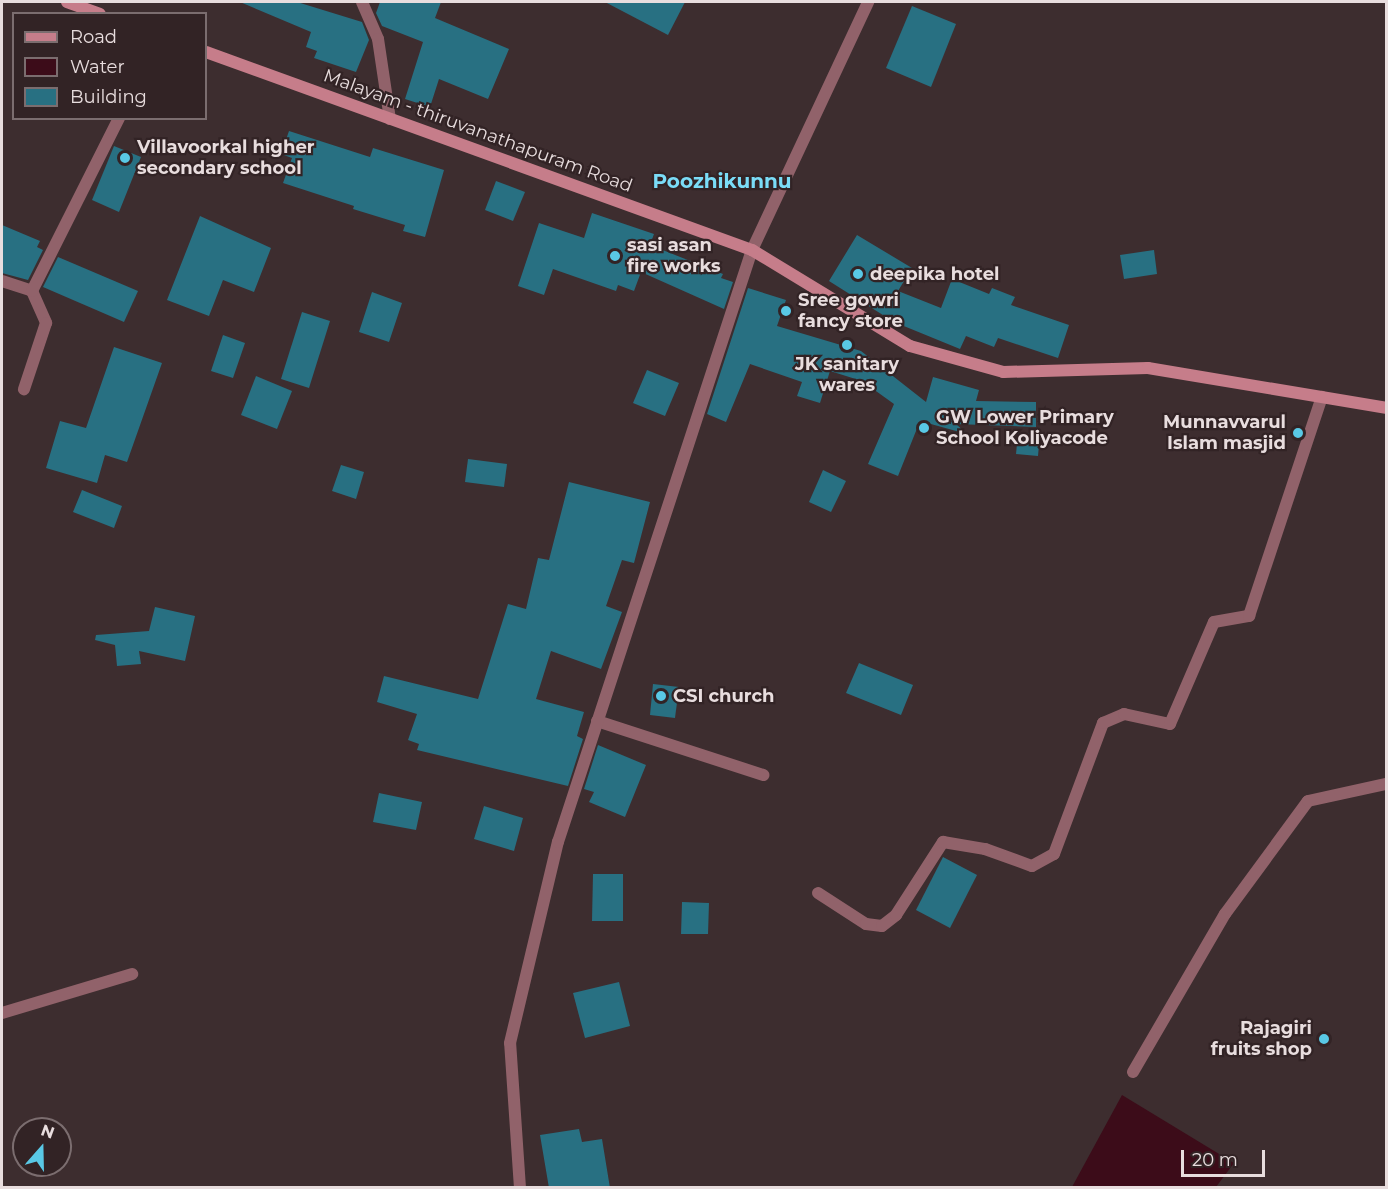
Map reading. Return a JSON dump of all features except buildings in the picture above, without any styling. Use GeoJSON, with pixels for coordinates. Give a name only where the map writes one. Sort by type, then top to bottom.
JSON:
{"type":"FeatureCollection","features":[{"type":"Feature","properties":{"kind":"main road"},"geometry":{"type":"LineString","coordinates":[[67,2],[94,12]]}},
{"type":"Feature","properties":{"kind":"main road","name":"Malayam - thiruvanathapuram Road"},"geometry":{"type":"LineString","coordinates":[[207,52],[752,250],[910,346],[1003,372],[1148,368],[1386,408]]}},
{"type":"Feature","properties":{"kind":"street"},"geometry":{"type":"LineString","coordinates":[[362,2],[378,39],[390,119]]}},
{"type":"Feature","properties":{"kind":"street"},"geometry":{"type":"LineString","coordinates":[[520,1188],[510,1043],[558,842],[752,250],[868,2]]}},
{"type":"Feature","properties":{"kind":"street"},"geometry":{"type":"LineString","coordinates":[[32,291],[118,120]]}},
{"type":"Feature","properties":{"kind":"street"},"geometry":{"type":"LineString","coordinates":[[2,280],[32,291],[46,323],[24,389]]}},
{"type":"Feature","properties":{"kind":"street"},"geometry":{"type":"LineString","coordinates":[[818,893],[866,924],[882,926],[896,915],[943,842],[985,849],[1032,866],[1054,854],[1104,723],[1124,714],[1170,724],[1214,622],[1249,616],[1322,397]]}},
{"type":"Feature","properties":{"kind":"street"},"geometry":{"type":"LineString","coordinates":[[597,721],[763,775]]}},
{"type":"Feature","properties":{"kind":"street"},"geometry":{"type":"LineString","coordinates":[[1133,1072],[1225,914],[1308,801],[1386,784]]}},
{"type":"Feature","properties":{"kind":"street"},"geometry":{"type":"LineString","coordinates":[[2,1013],[132,974]]}},
{"type":"Feature","properties":{"kind":"water"},"geometry":{"type":"Polygon","coordinates":[[[1122,1095],[1234,1163],[1216,1187],[1072,1187],[1122,1095]]]}},
{"type":"Feature","properties":{"kind":"place","name":"Villavoorkal higher secondary school"},"geometry":{"type":"Point","coordinates":[125,158]}},
{"type":"Feature","properties":{"kind":"place","name":"sasi asan fire works"},"geometry":{"type":"Point","coordinates":[615,256]}},
{"type":"Feature","properties":{"kind":"place","name":"deepika hotel"},"geometry":{"type":"Point","coordinates":[858,274]}},
{"type":"Feature","properties":{"kind":"place","name":"Sree gowri fancy store"},"geometry":{"type":"Point","coordinates":[786,311]}},
{"type":"Feature","properties":{"kind":"place","name":"JK sanitary wares"},"geometry":{"type":"Point","coordinates":[847,345]}},
{"type":"Feature","properties":{"kind":"place","name":"GW Lower Primary School Koliyacode"},"geometry":{"type":"Point","coordinates":[924,428]}},
{"type":"Feature","properties":{"kind":"place","name":"Munnavvarul Islam masjid"},"geometry":{"type":"Point","coordinates":[1298,433]}},
{"type":"Feature","properties":{"kind":"place","name":"CSI church"},"geometry":{"type":"Point","coordinates":[661,696]}},
{"type":"Feature","properties":{"kind":"place","name":"Rajagiri fruits shop"},"geometry":{"type":"Point","coordinates":[1324,1039]}},
{"type":"Feature","properties":{"kind":"district","name":"Poozhikunnu"},"geometry":{"type":"Point","coordinates":[722,181]}}]}
